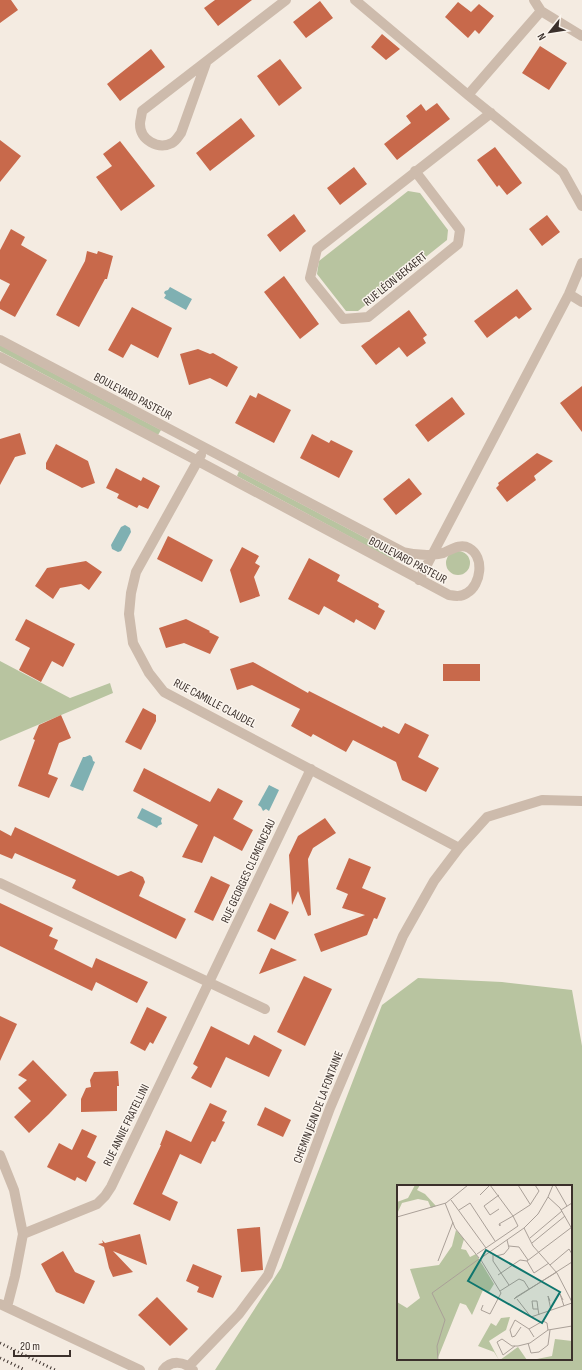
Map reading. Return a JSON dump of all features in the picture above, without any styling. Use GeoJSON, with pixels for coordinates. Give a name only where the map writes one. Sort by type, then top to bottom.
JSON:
{"type":"FeatureCollection","features":[{"type":"Feature","properties":{"kind":"street"},"geometry":{"type":"LineString","coordinates":[[206,63],[180,134],[174,142],[166,145],[156,145],[143,136],[140,124],[142,111],[286,0]]}},
{"type":"Feature","properties":{"kind":"street"},"geometry":{"type":"LineString","coordinates":[[355,0],[468,95],[563,172],[582,206]]}},
{"type":"Feature","properties":{"kind":"street"},"geometry":{"type":"LineString","coordinates":[[534,0],[541,11],[582,36]]}},
{"type":"Feature","properties":{"kind":"street"},"geometry":{"type":"LineString","coordinates":[[468,95],[541,11]]}},
{"type":"Feature","properties":{"kind":"street","name":"RUE LÉON BEKAERT"},"geometry":{"type":"LineString","coordinates":[[415,171],[460,230],[458,244],[368,318],[343,319],[310,278],[317,249],[415,171],[491,113]]}},
{"type":"Feature","properties":{"kind":"street"},"geometry":{"type":"LineString","coordinates":[[419,580],[568,294],[582,263]]}},
{"type":"Feature","properties":{"kind":"street"},"geometry":{"type":"LineString","coordinates":[[568,294],[582,302]]}},
{"type":"Feature","properties":{"kind":"street","name":"BOULEVARD PASTEUR"},"geometry":{"type":"LineString","coordinates":[[0,340],[403,552],[433,554],[442,553],[457,546],[468,547],[475,553],[479,561],[478,575],[474,586],[468,593],[459,596],[449,596],[198,461],[0,357]]}},
{"type":"Feature","properties":{"kind":"street","name":"RUE CAMILLE CLAUDEL"},"geometry":{"type":"LineString","coordinates":[[205,448],[136,572],[131,593],[129,614],[133,643],[148,673],[164,692],[459,848]]}},
{"type":"Feature","properties":{"kind":"street","name":"RUE GEORGES CLEMENCEAU"},"geometry":{"type":"LineString","coordinates":[[210,983],[310,769]]}},
{"type":"Feature","properties":{"kind":"street","name":"CHEMIN JEAN DE LA FONTAINE"},"geometry":{"type":"LineString","coordinates":[[191,1368],[239,1314],[268,1275],[330,1108],[403,936],[434,881],[459,848],[487,817],[542,800],[582,801]]}},
{"type":"Feature","properties":{"kind":"street"},"geometry":{"type":"LineString","coordinates":[[0,883],[265,1010]]}},
{"type":"Feature","properties":{"kind":"street","name":"RUE ANNIE FRATELLINI"},"geometry":{"type":"LineString","coordinates":[[22,1234],[97,1204],[105,1196],[111,1187],[210,983]]}},
{"type":"Feature","properties":{"kind":"street"},"geometry":{"type":"LineString","coordinates":[[0,1155],[14,1190],[22,1234],[15,1276],[3,1305],[140,1370]]}},
{"type":"Feature","properties":{"kind":"street"},"geometry":{"type":"LineString","coordinates":[[162,1370],[170,1364],[175,1363],[182,1363],[191,1368]]}},
{"type":"Feature","properties":{"kind":"green space"},"geometry":{"type":"Polygon","coordinates":[[[408,191],[420,193],[448,230],[447,240],[358,311],[346,311],[317,274],[319,261],[408,191]]]}},
{"type":"Feature","properties":{"kind":"green space"},"geometry":{"type":"Polygon","coordinates":[[[0,345],[161,430],[158,435],[0,351],[0,345]]]}},
{"type":"Feature","properties":{"kind":"green space"},"geometry":{"type":"Polygon","coordinates":[[[239,471],[396,554],[393,560],[237,476],[239,471]]]}},
{"type":"Feature","properties":{"kind":"green space"},"geometry":{"type":"Polygon","coordinates":[[[458,551],[466,555],[470,563],[466,571],[458,575],[450,571],[446,563],[450,555],[458,551]]]}},
{"type":"Feature","properties":{"kind":"green space"},"geometry":{"type":"Polygon","coordinates":[[[0,661],[70,698],[110,683],[113,693],[0,741],[0,661]]]}},
{"type":"Feature","properties":{"kind":"green space"},"geometry":{"type":"Polygon","coordinates":[[[418,978],[502,982],[572,990],[582,1046],[582,1370],[215,1370],[281,1268],[382,1005],[418,978]]]}},
{"type":"Feature","properties":{"kind":"water"},"geometry":{"type":"Polygon","coordinates":[[[170,287],[192,299],[186,310],[164,298],[166,295],[164,293],[165,291],[170,287]]]}},
{"type":"Feature","properties":{"kind":"water"},"geometry":{"type":"Polygon","coordinates":[[[125,525],[130,528],[131,532],[121,551],[118,552],[112,549],[111,545],[121,527],[125,525]]]}},
{"type":"Feature","properties":{"kind":"water"},"geometry":{"type":"Polygon","coordinates":[[[90,755],[95,762],[83,791],[70,786],[83,757],[90,755]]]}},
{"type":"Feature","properties":{"kind":"water"},"geometry":{"type":"Polygon","coordinates":[[[269,785],[279,790],[269,811],[266,809],[263,811],[258,805],[269,785]]]}},
{"type":"Feature","properties":{"kind":"water"},"geometry":{"type":"Polygon","coordinates":[[[142,808],[162,818],[162,824],[157,828],[137,818],[142,808]]]}},
{"type":"Feature","properties":{"kind":"building"},"geometry":{"type":"Polygon","coordinates":[[[0,0],[11,0],[18,10],[0,23],[0,0]]]}},
{"type":"Feature","properties":{"kind":"building"},"geometry":{"type":"Polygon","coordinates":[[[215,0],[252,0],[218,26],[204,8],[215,0]]]}},
{"type":"Feature","properties":{"kind":"building"},"geometry":{"type":"Polygon","coordinates":[[[320,1],[333,18],[306,38],[293,22],[320,1]]]}},
{"type":"Feature","properties":{"kind":"building"},"geometry":{"type":"Polygon","coordinates":[[[458,2],[471,12],[479,4],[494,16],[479,34],[475,30],[468,38],[445,17],[458,2]]]}},
{"type":"Feature","properties":{"kind":"building"},"geometry":{"type":"Polygon","coordinates":[[[382,34],[400,49],[386,60],[371,47],[382,34]]]}},
{"type":"Feature","properties":{"kind":"building"},"geometry":{"type":"Polygon","coordinates":[[[540,46],[567,63],[549,90],[522,73],[540,46]]]}},
{"type":"Feature","properties":{"kind":"building"},"geometry":{"type":"Polygon","coordinates":[[[151,49],[165,67],[120,101],[107,84],[151,49]]]}},
{"type":"Feature","properties":{"kind":"building"},"geometry":{"type":"Polygon","coordinates":[[[280,59],[302,88],[279,106],[257,76],[280,59]]]}},
{"type":"Feature","properties":{"kind":"building"},"geometry":{"type":"Polygon","coordinates":[[[437,103],[450,119],[397,160],[384,144],[411,123],[406,116],[421,104],[426,111],[437,103]]]}},
{"type":"Feature","properties":{"kind":"building"},"geometry":{"type":"Polygon","coordinates":[[[241,118],[255,136],[210,171],[196,153],[241,118]]]}},
{"type":"Feature","properties":{"kind":"building"},"geometry":{"type":"Polygon","coordinates":[[[0,140],[21,156],[0,182],[0,140]]]}},
{"type":"Feature","properties":{"kind":"building"},"geometry":{"type":"Polygon","coordinates":[[[120,141],[155,186],[121,211],[96,177],[112,166],[103,154],[120,141]]]}},
{"type":"Feature","properties":{"kind":"building"},"geometry":{"type":"Polygon","coordinates":[[[495,147],[522,183],[507,195],[499,185],[497,187],[477,160],[495,147]]]}},
{"type":"Feature","properties":{"kind":"building"},"geometry":{"type":"Polygon","coordinates":[[[354,167],[367,184],[340,205],[327,188],[354,167]]]}},
{"type":"Feature","properties":{"kind":"building"},"geometry":{"type":"Polygon","coordinates":[[[294,214],[306,231],[280,252],[267,235],[294,214]]]}},
{"type":"Feature","properties":{"kind":"building"},"geometry":{"type":"Polygon","coordinates":[[[547,215],[560,232],[542,246],[529,229],[547,215]]]}},
{"type":"Feature","properties":{"kind":"building"},"geometry":{"type":"Polygon","coordinates":[[[11,229],[25,237],[21,245],[47,260],[15,317],[0,309],[0,302],[10,284],[0,279],[0,250],[11,229]]]}},
{"type":"Feature","properties":{"kind":"building"},"geometry":{"type":"Polygon","coordinates":[[[87,251],[97,254],[98,251],[113,256],[107,279],[105,279],[79,327],[56,315],[85,261],[87,251]]]}},
{"type":"Feature","properties":{"kind":"building"},"geometry":{"type":"Polygon","coordinates":[[[284,276],[319,324],[300,339],[264,292],[284,276]]]}},
{"type":"Feature","properties":{"kind":"building"},"geometry":{"type":"Polygon","coordinates":[[[517,289],[532,309],[519,319],[516,316],[487,338],[474,321],[517,289]]]}},
{"type":"Feature","properties":{"kind":"building"},"geometry":{"type":"Polygon","coordinates":[[[132,307],[172,328],[158,358],[131,344],[123,358],[108,350],[132,307]]]}},
{"type":"Feature","properties":{"kind":"building"},"geometry":{"type":"Polygon","coordinates":[[[409,310],[427,335],[423,338],[426,343],[407,357],[399,347],[376,365],[361,346],[409,310]]]}},
{"type":"Feature","properties":{"kind":"building"},"geometry":{"type":"Polygon","coordinates":[[[198,349],[210,354],[213,353],[238,367],[227,387],[210,378],[189,385],[180,354],[198,349]]]}},
{"type":"Feature","properties":{"kind":"building"},"geometry":{"type":"Polygon","coordinates":[[[582,386],[582,432],[560,403],[582,386]]]}},
{"type":"Feature","properties":{"kind":"building"},"geometry":{"type":"Polygon","coordinates":[[[258,393],[291,410],[274,443],[235,423],[250,395],[256,398],[258,393]]]}},
{"type":"Feature","properties":{"kind":"building"},"geometry":{"type":"Polygon","coordinates":[[[452,397],[465,414],[428,442],[415,425],[452,397]]]}},
{"type":"Feature","properties":{"kind":"building"},"geometry":{"type":"Polygon","coordinates":[[[20,433],[26,454],[15,457],[0,485],[0,439],[20,433]]]}},
{"type":"Feature","properties":{"kind":"building"},"geometry":{"type":"Polygon","coordinates":[[[312,434],[329,443],[331,440],[353,451],[339,478],[300,458],[312,434]]]}},
{"type":"Feature","properties":{"kind":"building"},"geometry":{"type":"Polygon","coordinates":[[[56,444],[88,461],[95,483],[82,488],[46,469],[46,463],[56,444]]]}},
{"type":"Feature","properties":{"kind":"building"},"geometry":{"type":"Polygon","coordinates":[[[537,453],[553,461],[534,476],[536,480],[507,502],[496,488],[499,485],[498,483],[537,453]]]}},
{"type":"Feature","properties":{"kind":"building"},"geometry":{"type":"Polygon","coordinates":[[[116,468],[141,481],[143,477],[160,486],[148,509],[139,505],[137,508],[117,498],[119,494],[106,488],[116,468]]]}},
{"type":"Feature","properties":{"kind":"building"},"geometry":{"type":"Polygon","coordinates":[[[409,478],[422,494],[396,515],[383,499],[409,478]]]}},
{"type":"Feature","properties":{"kind":"building"},"geometry":{"type":"Polygon","coordinates":[[[168,536],[213,560],[202,582],[157,559],[168,536]]]}},
{"type":"Feature","properties":{"kind":"building"},"geometry":{"type":"Polygon","coordinates":[[[242,547],[259,556],[255,563],[260,566],[254,577],[260,596],[240,603],[230,570],[242,547]]]}},
{"type":"Feature","properties":{"kind":"building"},"geometry":{"type":"Polygon","coordinates":[[[309,558],[340,575],[337,581],[379,604],[378,607],[385,611],[375,630],[356,619],[354,623],[324,606],[319,615],[288,599],[309,558]]]}},
{"type":"Feature","properties":{"kind":"building"},"geometry":{"type":"Polygon","coordinates":[[[86,561],[102,572],[89,590],[81,584],[60,588],[53,599],[35,586],[47,568],[86,561]]]}},
{"type":"Feature","properties":{"kind":"building"},"geometry":{"type":"Polygon","coordinates":[[[26,619],[75,644],[63,667],[52,661],[41,682],[19,670],[30,648],[15,640],[26,619]]]}},
{"type":"Feature","properties":{"kind":"building"},"geometry":{"type":"Polygon","coordinates":[[[186,619],[219,637],[210,654],[184,643],[166,648],[159,628],[186,619]]]}},
{"type":"Feature","properties":{"kind":"building"},"geometry":{"type":"Polygon","coordinates":[[[253,662],[308,693],[309,691],[382,728],[383,726],[399,734],[405,723],[429,735],[418,757],[439,768],[426,792],[402,780],[396,762],[353,740],[346,752],[313,734],[311,737],[291,726],[300,709],[252,685],[237,690],[230,669],[253,662]]]}},
{"type":"Feature","properties":{"kind":"building"},"geometry":{"type":"Polygon","coordinates":[[[443,664],[480,664],[480,681],[443,681],[443,664]]]}},
{"type":"Feature","properties":{"kind":"building"},"geometry":{"type":"Polygon","coordinates":[[[143,708],[156,715],[156,721],[141,750],[125,742],[143,708]]]}},
{"type":"Feature","properties":{"kind":"building"},"geometry":{"type":"Polygon","coordinates":[[[61,715],[71,738],[59,743],[48,774],[58,778],[49,798],[18,786],[39,725],[61,715]]]}},
{"type":"Feature","properties":{"kind":"building"},"geometry":{"type":"Polygon","coordinates":[[[144,768],[210,802],[218,788],[243,801],[233,819],[253,830],[242,851],[214,836],[202,863],[182,857],[198,825],[133,791],[144,768]]]}},
{"type":"Feature","properties":{"kind":"building"},"geometry":{"type":"Polygon","coordinates":[[[325,818],[336,833],[313,848],[308,859],[311,915],[308,916],[298,891],[292,905],[289,855],[298,836],[325,818]]]}},
{"type":"Feature","properties":{"kind":"building"},"geometry":{"type":"Polygon","coordinates":[[[15,827],[118,876],[131,871],[143,877],[145,882],[139,896],[186,919],[176,939],[72,888],[76,880],[15,853],[12,859],[0,854],[0,830],[11,836],[15,827]]]}},
{"type":"Feature","properties":{"kind":"building"},"geometry":{"type":"Polygon","coordinates":[[[349,858],[371,867],[362,888],[386,898],[377,919],[374,918],[367,935],[321,952],[314,934],[365,915],[342,908],[348,894],[336,889],[349,858]]]}},
{"type":"Feature","properties":{"kind":"building"},"geometry":{"type":"Polygon","coordinates":[[[211,876],[230,885],[213,921],[194,912],[211,876]]]}},
{"type":"Feature","properties":{"kind":"building"},"geometry":{"type":"Polygon","coordinates":[[[0,903],[53,928],[49,936],[58,940],[54,949],[92,968],[96,958],[148,982],[137,1003],[96,982],[92,991],[0,946],[0,903]]]}},
{"type":"Feature","properties":{"kind":"building"},"geometry":{"type":"Polygon","coordinates":[[[270,903],[289,912],[275,940],[257,931],[270,903]]]}},
{"type":"Feature","properties":{"kind":"building"},"geometry":{"type":"Polygon","coordinates":[[[271,948],[297,960],[259,974],[271,948]]]}},
{"type":"Feature","properties":{"kind":"building"},"geometry":{"type":"Polygon","coordinates":[[[304,976],[332,989],[305,1046],[277,1032],[304,976]]]}},
{"type":"Feature","properties":{"kind":"building"},"geometry":{"type":"Polygon","coordinates":[[[147,1007],[167,1017],[153,1044],[150,1042],[145,1051],[130,1043],[147,1007]]]}},
{"type":"Feature","properties":{"kind":"building"},"geometry":{"type":"Polygon","coordinates":[[[0,1016],[17,1024],[0,1061],[0,1016]]]}},
{"type":"Feature","properties":{"kind":"building"},"geometry":{"type":"Polygon","coordinates":[[[211,1026],[249,1045],[254,1035],[282,1050],[269,1077],[226,1057],[211,1088],[191,1078],[198,1067],[193,1064],[211,1026]]]}},
{"type":"Feature","properties":{"kind":"building"},"geometry":{"type":"Polygon","coordinates":[[[33,1060],[67,1095],[29,1133],[14,1117],[31,1101],[18,1088],[27,1080],[18,1075],[33,1060]]]}},
{"type":"Feature","properties":{"kind":"building"},"geometry":{"type":"Polygon","coordinates":[[[118,1071],[119,1086],[117,1086],[117,1111],[81,1112],[81,1099],[86,1088],[91,1087],[90,1080],[94,1072],[118,1071]]]}},
{"type":"Feature","properties":{"kind":"building"},"geometry":{"type":"Polygon","coordinates":[[[210,1103],[227,1111],[222,1121],[225,1122],[215,1142],[212,1141],[201,1164],[180,1154],[162,1194],[178,1202],[170,1221],[133,1204],[161,1145],[166,1130],[191,1142],[210,1103]]]}},
{"type":"Feature","properties":{"kind":"building"},"geometry":{"type":"Polygon","coordinates":[[[265,1107],[291,1120],[283,1137],[257,1125],[265,1107]]]}},
{"type":"Feature","properties":{"kind":"building"},"geometry":{"type":"Polygon","coordinates":[[[82,1129],[97,1136],[87,1157],[96,1162],[86,1182],[77,1177],[75,1181],[47,1167],[59,1143],[72,1150],[82,1129]]]}},
{"type":"Feature","properties":{"kind":"building"},"geometry":{"type":"Polygon","coordinates":[[[260,1227],[263,1270],[241,1272],[237,1229],[260,1227]]]}},
{"type":"Feature","properties":{"kind":"building"},"geometry":{"type":"Polygon","coordinates":[[[140,1234],[147,1265],[113,1251],[133,1272],[113,1277],[109,1268],[104,1247],[98,1244],[103,1243],[102,1240],[105,1243],[140,1234]]]}},
{"type":"Feature","properties":{"kind":"building"},"geometry":{"type":"Polygon","coordinates":[[[63,1251],[75,1272],[95,1281],[84,1304],[56,1292],[41,1264],[63,1251]]]}},
{"type":"Feature","properties":{"kind":"building"},"geometry":{"type":"Polygon","coordinates":[[[193,1264],[222,1276],[213,1298],[197,1292],[199,1287],[186,1281],[193,1264]]]}},
{"type":"Feature","properties":{"kind":"building"},"geometry":{"type":"Polygon","coordinates":[[[157,1297],[188,1329],[170,1346],[138,1315],[157,1297]]]}},
{"type":"Feature","properties":{"kind":"railway"},"geometry":{"type":"LineString","coordinates":[[0,1343],[55,1370]]}},
{"type":"Feature","properties":{"kind":"railway"},"geometry":{"type":"LineString","coordinates":[[0,1358],[25,1370]]}}]}
